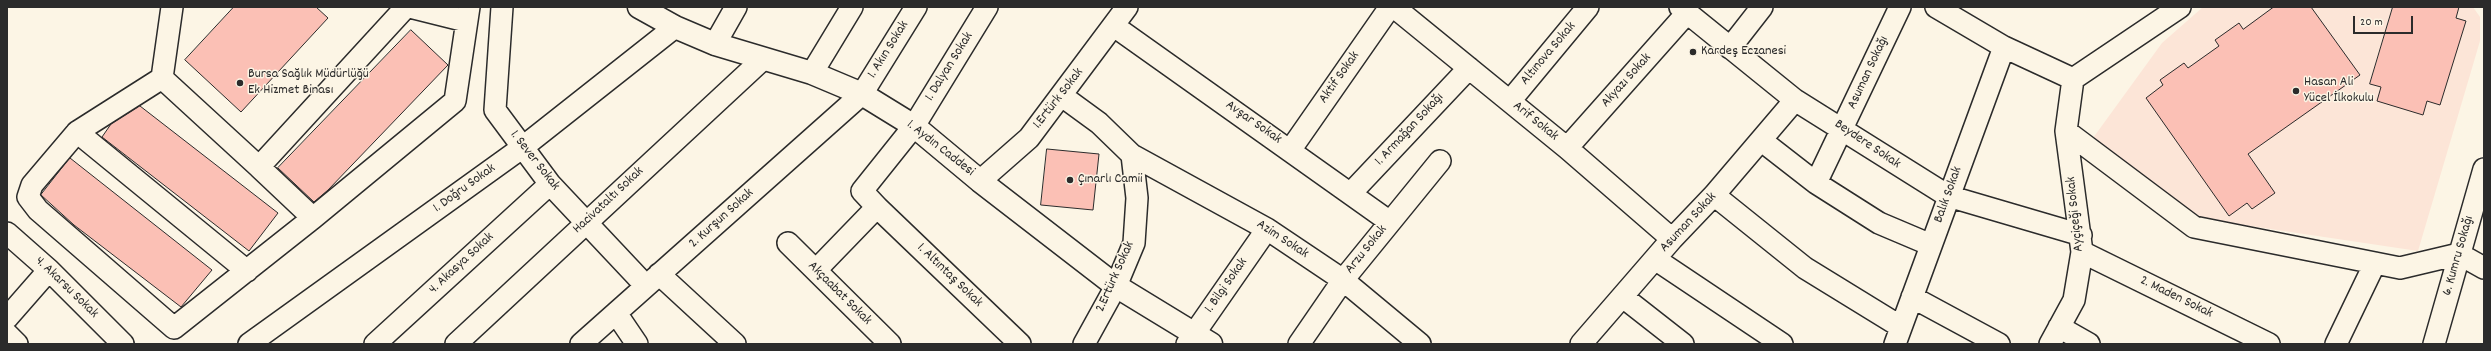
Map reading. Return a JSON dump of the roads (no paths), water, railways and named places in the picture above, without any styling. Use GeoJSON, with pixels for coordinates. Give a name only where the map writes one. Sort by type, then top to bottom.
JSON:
{"type":"FeatureCollection","features":[{"type":"Feature","properties":{"kind":"main road","name":"1. Aydın Caddesi"},"geometry":{"type":"LineString","coordinates":[[639,7],[675,27],[715,44],[812,73],[862,94],[914,126],[980,181],[1116,286],[1197,340]]}},
{"type":"Feature","properties":{"kind":"street"},"geometry":{"type":"LineString","coordinates":[[172,7],[162,78],[77,132],[32,185],[28,197],[38,210],[174,328],[313,218],[455,101],[467,14],[410,7]]}},
{"type":"Feature","properties":{"kind":"street"},"geometry":{"type":"LineString","coordinates":[[259,167],[406,7]]}},
{"type":"Feature","properties":{"kind":"street","name":"1. Sever Sokak"},"geometry":{"type":"LineString","coordinates":[[502,7],[495,110],[550,184],[586,222],[652,280],[735,344]]}},
{"type":"Feature","properties":{"kind":"street"},"geometry":{"type":"LineString","coordinates":[[715,44],[736,7]]}},
{"type":"Feature","properties":{"kind":"street"},"geometry":{"type":"LineString","coordinates":[[812,73],[852,7]]}},
{"type":"Feature","properties":{"kind":"street","name":"1. Akın Sokak"},"geometry":{"type":"LineString","coordinates":[[862,94],[916,7]]}},
{"type":"Feature","properties":{"kind":"street","name":"1. Dalyan Sokak"},"geometry":{"type":"LineString","coordinates":[[878,207],[862,191],[914,126],[987,7]]}},
{"type":"Feature","properties":{"kind":"street","name":"1.Ertürk Sokak"},"geometry":{"type":"LineString","coordinates":[[980,181],[1029,138],[1062,96],[1127,7]]}},
{"type":"Feature","properties":{"kind":"street","name":"Altınova Sokak"},"geometry":{"type":"LineString","coordinates":[[1510,101],[1588,7]]}},
{"type":"Feature","properties":{"kind":"street"},"geometry":{"type":"LineString","coordinates":[[1730,48],[1762,7]]}},
{"type":"Feature","properties":{"kind":"street","name":"Asuman Sokağı"},"geometry":{"type":"LineString","coordinates":[[1816,183],[1900,7]]}},
{"type":"Feature","properties":{"kind":"street"},"geometry":{"type":"LineString","coordinates":[[1936,7],[2004,47],[2073,79],[2180,7]]}},
{"type":"Feature","properties":{"kind":"street","name":"Arif Sokak"},"geometry":{"type":"LineString","coordinates":[[1398,9],[1567,148],[1672,239]]}},
{"type":"Feature","properties":{"kind":"street","name":"Aktif Sokak"},"geometry":{"type":"LineString","coordinates":[[1291,149],[1398,9]]}},
{"type":"Feature","properties":{"kind":"street","name":"Beydere Sokak"},"geometry":{"type":"LineString","coordinates":[[1684,10],[1795,100],[1843,128],[1901,168],[1948,196],[2082,243]]}},
{"type":"Feature","properties":{"kind":"street","name":"Akyazı Sokak"},"geometry":{"type":"LineString","coordinates":[[1567,148],[1684,10]]}},
{"type":"Feature","properties":{"kind":"street","name":"Avşar Sokak"},"geometry":{"type":"LineString","coordinates":[[1114,26],[1291,149],[1390,222]]}},
{"type":"Feature","properties":{"kind":"street","name":"1. Doğru Sokak"},"geometry":{"type":"LineString","coordinates":[[249,344],[522,147],[675,27]]}},
{"type":"Feature","properties":{"kind":"street","name":"Balık Sokak"},"geometry":{"type":"LineString","coordinates":[[1898,336],[1948,196],[2004,47]]}},
{"type":"Feature","properties":{"kind":"street","name":"Hacivataltı Sokak"},"geometry":{"type":"LineString","coordinates":[[456,344],[763,59]]}},
{"type":"Feature","properties":{"kind":"street","name":"1. Armağan Sokağı"},"geometry":{"type":"LineString","coordinates":[[1351,193],[1469,68]]}},
{"type":"Feature","properties":{"kind":"street"},"geometry":{"type":"LineString","coordinates":[[162,78],[313,218]]}},
{"type":"Feature","properties":{"kind":"street","name":"Ayçiçeği Sokak"},"geometry":{"type":"LineString","coordinates":[[2055,336],[2074,300],[2082,243],[2066,131],[2073,79]]}},
{"type":"Feature","properties":{"kind":"street","name":"2. Kurşun Sokak"},"geometry":{"type":"LineString","coordinates":[[581,344],[862,94]]}},
{"type":"Feature","properties":{"kind":"street"},"geometry":{"type":"LineString","coordinates":[[1062,96],[1099,123],[1132,155]]}},
{"type":"Feature","properties":{"kind":"street","name":"Asuman Sokak"},"geometry":{"type":"LineString","coordinates":[[1581,344],[1672,239],[1762,141],[1795,100]]}},
{"type":"Feature","properties":{"kind":"street"},"geometry":{"type":"LineString","coordinates":[[2066,131],[2194,227],[2400,268],[2459,254],[2484,268]]}},
{"type":"Feature","properties":{"kind":"street"},"geometry":{"type":"LineString","coordinates":[[77,132],[247,271]]}},
{"type":"Feature","properties":{"kind":"street"},"geometry":{"type":"LineString","coordinates":[[1762,141],[1816,183],[1879,223],[1931,245]]}},
{"type":"Feature","properties":{"kind":"street","name":"Azim Sokak"},"geometry":{"type":"LineString","coordinates":[[1132,155],[1267,229],[1343,280],[1420,344]]}},
{"type":"Feature","properties":{"kind":"street","name":"2.Ertürk Sokak"},"geometry":{"type":"LineString","coordinates":[[1084,344],[1116,286],[1134,243],[1137,198],[1132,155]]}},
{"type":"Feature","properties":{"kind":"street","name":"Arzu Sokak"},"geometry":{"type":"LineString","coordinates":[[1299,344],[1343,280],[1440,161]]}},
{"type":"Feature","properties":{"kind":"street","name":"6. Kumru Sokağı"},"geometry":{"type":"LineString","coordinates":[[2438,343],[2459,254],[2484,169]]}},
{"type":"Feature","properties":{"kind":"street","name":"4. Akasya Sokak"},"geometry":{"type":"LineString","coordinates":[[375,344],[550,184]]}},
{"type":"Feature","properties":{"kind":"street"},"geometry":{"type":"LineString","coordinates":[[1714,195],[1805,268],[1898,336]]}},
{"type":"Feature","properties":{"kind":"street"},"geometry":{"type":"LineString","coordinates":[[816,270],[878,207]]}},
{"type":"Feature","properties":{"kind":"street","name":"1. Altıntaş Sokak"},"geometry":{"type":"LineString","coordinates":[[878,207],[1020,344]]}},
{"type":"Feature","properties":{"kind":"street","name":"1. Bilgi Sokak"},"geometry":{"type":"LineString","coordinates":[[1197,340],[1267,229]]}},
{"type":"Feature","properties":{"kind":"street","name":"4. Akarsu Sokak"},"geometry":{"type":"LineString","coordinates":[[7,233],[49,270],[112,340]]}},
{"type":"Feature","properties":{"kind":"street","name":"Akçaabat Sokak"},"geometry":{"type":"LineString","coordinates":[[788,243],[890,344]]}},
{"type":"Feature","properties":{"kind":"street","name":"2. Maden Sokak"},"geometry":{"type":"LineString","coordinates":[[2082,243],[2269,344]]}},
{"type":"Feature","properties":{"kind":"street"},"geometry":{"type":"LineString","coordinates":[[1655,259],[1782,344]]}},
{"type":"Feature","properties":{"kind":"street"},"geometry":{"type":"LineString","coordinates":[[2336,344],[2375,263]]}},
{"type":"Feature","properties":{"kind":"street"},"geometry":{"type":"LineString","coordinates":[[7,318],[49,270]]}},
{"type":"Feature","properties":{"kind":"street"},"geometry":{"type":"LineString","coordinates":[[1623,297],[1683,344]]}},
{"type":"Feature","properties":{"kind":"street"},"geometry":{"type":"LineString","coordinates":[[1912,297],[2000,344]]}},
{"type":"Feature","properties":{"kind":"street"},"geometry":{"type":"LineString","coordinates":[[616,313],[638,344]]}},
{"type":"Feature","properties":{"kind":"street"},"geometry":{"type":"LineString","coordinates":[[7,334],[17,344]]}},
{"type":"Feature","properties":{"kind":"street"},"geometry":{"type":"LineString","coordinates":[[2055,336],[2089,344]]}},
{"type":"Feature","properties":{"kind":"place","name":"Kardeş Eczanesi"},"geometry":{"type":"Point","coordinates":[1693,52]}},
{"type":"Feature","properties":{"kind":"place","name":"Bursa Sağlık Müdürlüğü Ek Hizmet Binası"},"geometry":{"type":"Point","coordinates":[240,83]}},
{"type":"Feature","properties":{"kind":"place","name":"Hasan Ali Yücel İlkokulu"},"geometry":{"type":"Point","coordinates":[2296,91]}},
{"type":"Feature","properties":{"kind":"place","name":"Çınarlı Camii"},"geometry":{"type":"Point","coordinates":[1070,180]}}]}
